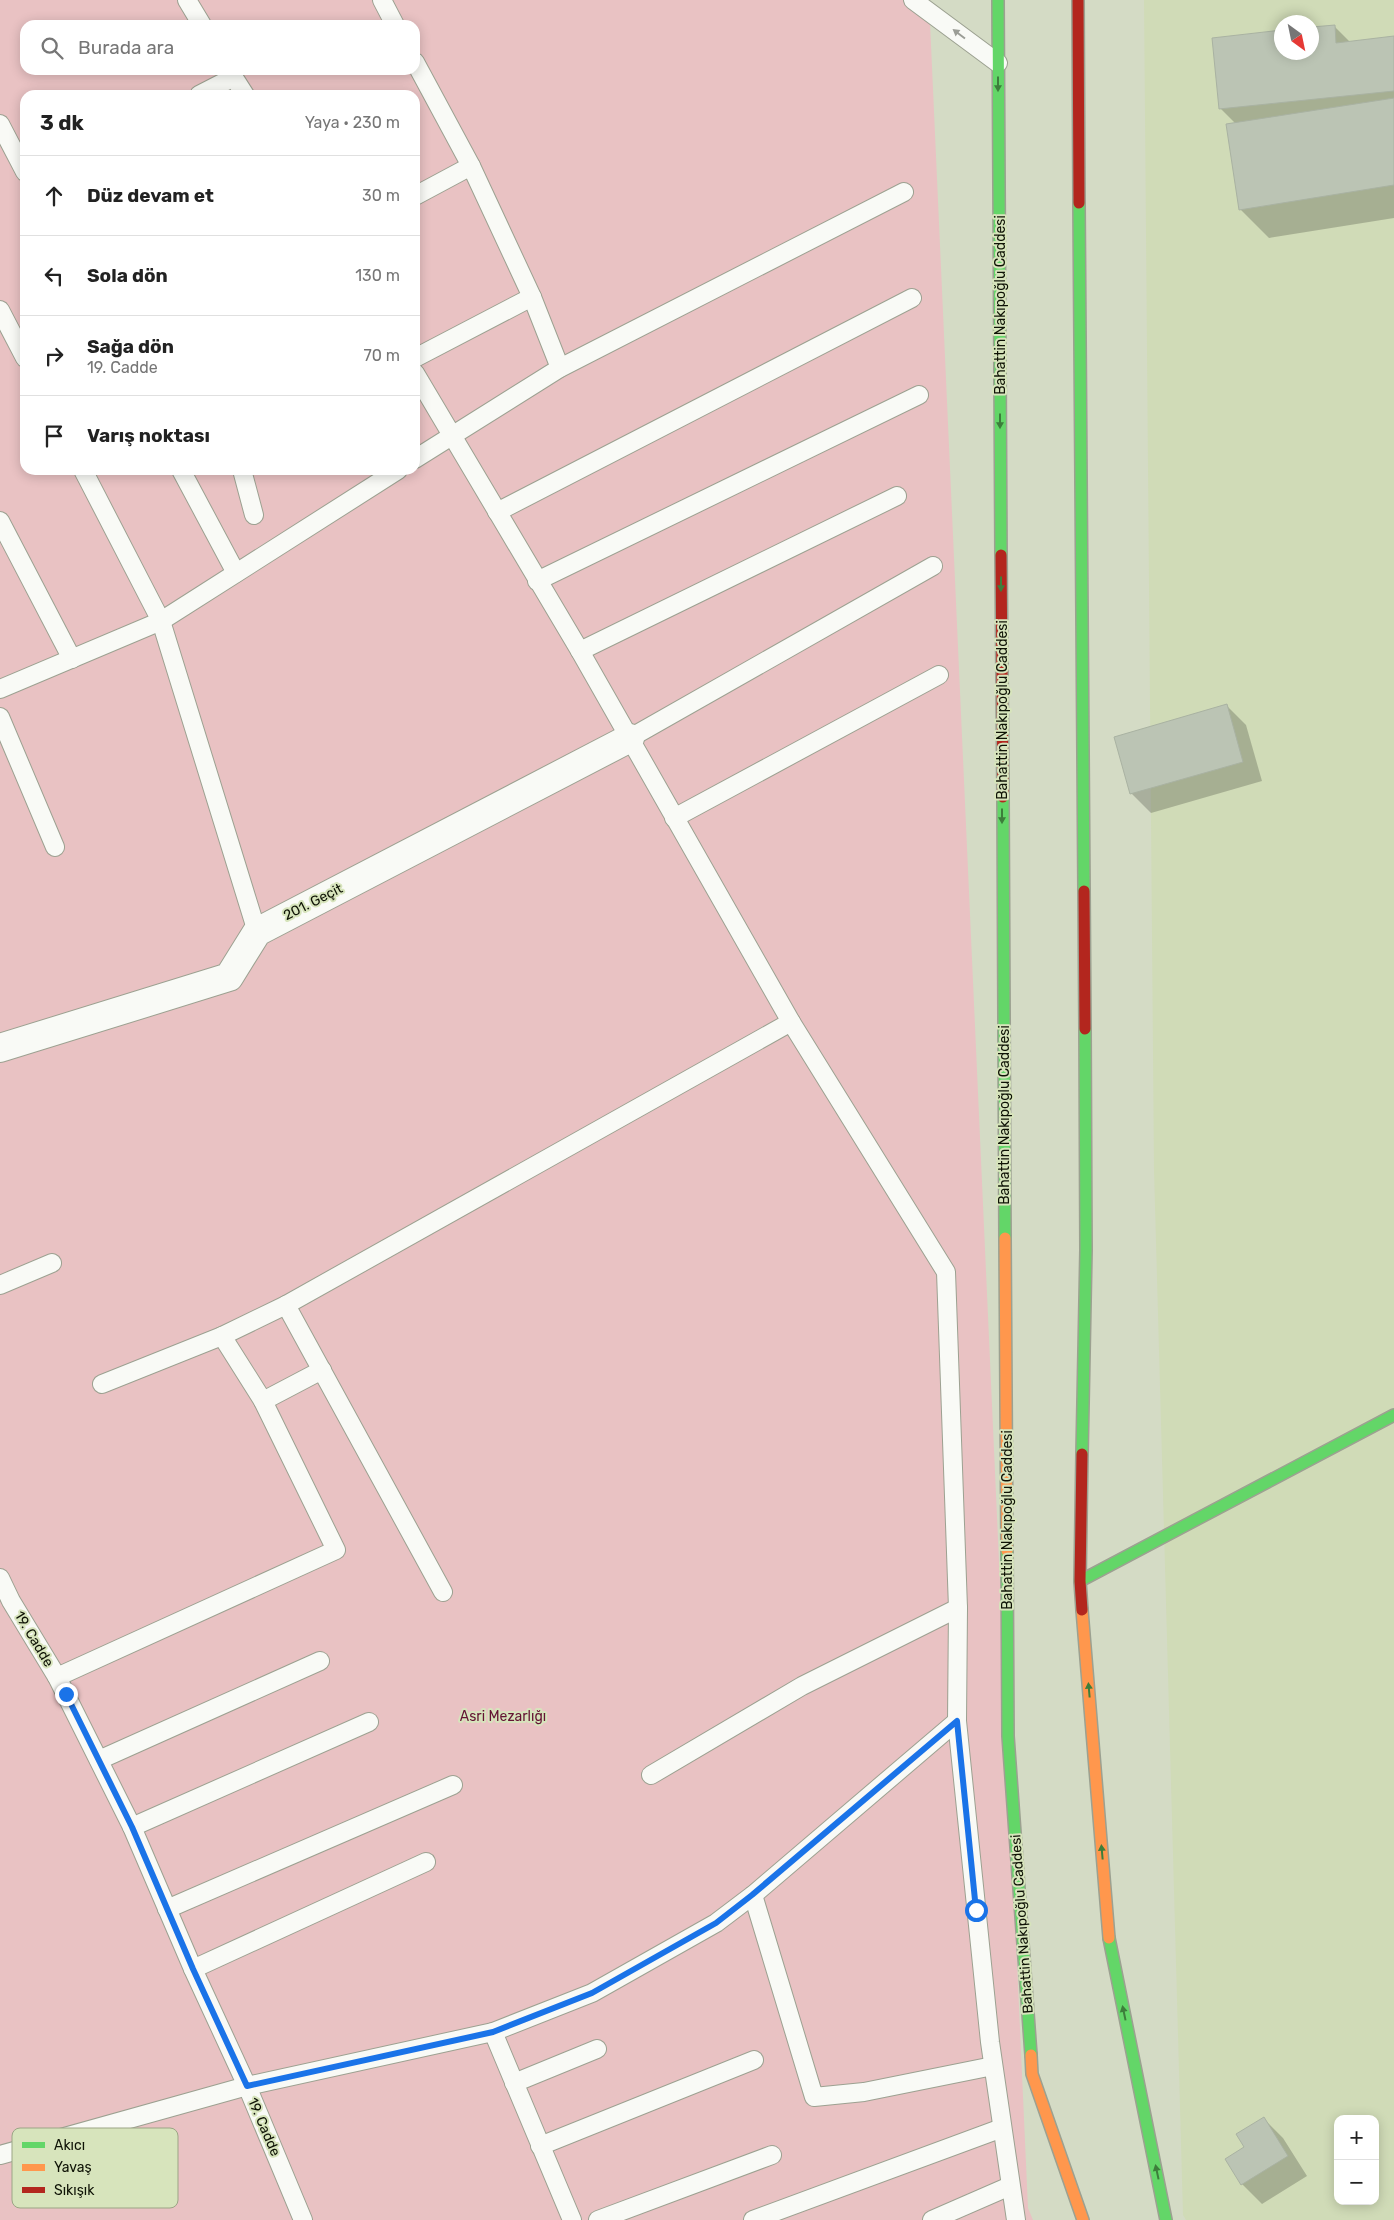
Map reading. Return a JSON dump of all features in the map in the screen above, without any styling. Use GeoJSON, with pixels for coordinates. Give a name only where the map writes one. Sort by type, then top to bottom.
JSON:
{"type":"FeatureCollection","features":[{"type":"Feature","properties":{"kind":"main road","name":"Bahattin Nakıpoğlu Caddesi"},"geometry":{"type":"LineString","coordinates":[[998,0],[1008,1736],[1032,2074],[1083,2220]]}},
{"type":"Feature","properties":{"kind":"main road"},"geometry":{"type":"LineString","coordinates":[[1078,0],[1086,1250],[1080,1581],[1110,1946],[1166,2220]]}},
{"type":"Feature","properties":{"kind":"main road"},"geometry":{"type":"LineString","coordinates":[[1080,1581],[1394,1415]]}},
{"type":"Feature","properties":{"kind":"street","name":"201. Geçit"},"geometry":{"type":"LineString","coordinates":[[257,932],[630,738]]}},
{"type":"Feature","properties":{"kind":"street"},"geometry":{"type":"LineString","coordinates":[[0,1048],[229,977],[257,932]]}},
{"type":"Feature","properties":{"kind":"lane"},"geometry":{"type":"LineString","coordinates":[[187,0],[199,20]]}},
{"type":"Feature","properties":{"kind":"lane"},"geometry":{"type":"LineString","coordinates":[[382,0],[392,20]]}},
{"type":"Feature","properties":{"kind":"lane"},"geometry":{"type":"LineString","coordinates":[[913,0],[998,63]]}},
{"type":"Feature","properties":{"kind":"lane"},"geometry":{"type":"LineString","coordinates":[[420,71],[472,166],[532,297],[560,368]]}},
{"type":"Feature","properties":{"kind":"lane"},"geometry":{"type":"LineString","coordinates":[[207,90],[230,75]]}},
{"type":"Feature","properties":{"kind":"lane"},"geometry":{"type":"LineString","coordinates":[[233,75],[242,90]]}},
{"type":"Feature","properties":{"kind":"lane"},"geometry":{"type":"LineString","coordinates":[[0,124],[20,162]]}},
{"type":"Feature","properties":{"kind":"lane"},"geometry":{"type":"LineString","coordinates":[[420,193],[472,166]]}},
{"type":"Feature","properties":{"kind":"lane"},"geometry":{"type":"LineString","coordinates":[[420,456],[560,368],[904,192]]}},
{"type":"Feature","properties":{"kind":"lane"},"geometry":{"type":"LineString","coordinates":[[420,355],[532,297]]}},
{"type":"Feature","properties":{"kind":"lane"},"geometry":{"type":"LineString","coordinates":[[497,512],[912,298]]}},
{"type":"Feature","properties":{"kind":"lane"},"geometry":{"type":"LineString","coordinates":[[0,310],[20,348]]}},
{"type":"Feature","properties":{"kind":"lane"},"geometry":{"type":"LineString","coordinates":[[420,380],[580,651],[791,1022],[946,1272],[958,1608],[957,1721],[993,2066],[1016,2220]]}},
{"type":"Feature","properties":{"kind":"lane"},"geometry":{"type":"LineString","coordinates":[[537,581],[919,394]]}},
{"type":"Feature","properties":{"kind":"lane"},"geometry":{"type":"LineString","coordinates":[[86,475],[161,622],[257,932]]}},
{"type":"Feature","properties":{"kind":"lane"},"geometry":{"type":"LineString","coordinates":[[185,475],[236,574]]}},
{"type":"Feature","properties":{"kind":"lane"},"geometry":{"type":"LineString","coordinates":[[243,475],[254,515]]}},
{"type":"Feature","properties":{"kind":"lane"},"geometry":{"type":"LineString","coordinates":[[0,689],[161,622],[390,475]]}},
{"type":"Feature","properties":{"kind":"lane"},"geometry":{"type":"LineString","coordinates":[[580,651],[896,496]]}},
{"type":"Feature","properties":{"kind":"lane"},"geometry":{"type":"LineString","coordinates":[[0,521],[72,659]]}},
{"type":"Feature","properties":{"kind":"lane"},"geometry":{"type":"LineString","coordinates":[[630,738],[933,566]]}},
{"type":"Feature","properties":{"kind":"lane"},"geometry":{"type":"LineString","coordinates":[[674,818],[939,675]]}},
{"type":"Feature","properties":{"kind":"lane"},"geometry":{"type":"LineString","coordinates":[[0,717],[55,847]]}},
{"type":"Feature","properties":{"kind":"lane"},"geometry":{"type":"LineString","coordinates":[[102,1384],[222,1336],[286,1305],[791,1022]]}},
{"type":"Feature","properties":{"kind":"lane"},"geometry":{"type":"LineString","coordinates":[[0,1285],[52,1264]]}},
{"type":"Feature","properties":{"kind":"lane"},"geometry":{"type":"LineString","coordinates":[[286,1305],[443,1592]]}},
{"type":"Feature","properties":{"kind":"lane"},"geometry":{"type":"LineString","coordinates":[[57,1677],[336,1550],[263,1401],[222,1336]]}},
{"type":"Feature","properties":{"kind":"lane"},"geometry":{"type":"LineString","coordinates":[[263,1401],[322,1370]]}},
{"type":"Feature","properties":{"kind":"lane","name":"19. Cadde"},"geometry":{"type":"LineString","coordinates":[[0,1578],[6,1603],[57,1677],[132,1827],[193,1969],[247,2086],[303,2220]]}},
{"type":"Feature","properties":{"kind":"lane"},"geometry":{"type":"LineString","coordinates":[[651,1774],[802,1686],[958,1608]]}},
{"type":"Feature","properties":{"kind":"lane"},"geometry":{"type":"LineString","coordinates":[[99,1760],[320,1661]]}},
{"type":"Feature","properties":{"kind":"lane"},"geometry":{"type":"LineString","coordinates":[[97,2128],[247,2086],[493,2032],[592,1993],[716,1923],[752,1895],[957,1721]]}},
{"type":"Feature","properties":{"kind":"lane"},"geometry":{"type":"LineString","coordinates":[[132,1827],[369,1722]]}},
{"type":"Feature","properties":{"kind":"lane"},"geometry":{"type":"LineString","coordinates":[[167,1909],[453,1785]]}},
{"type":"Feature","properties":{"kind":"lane"},"geometry":{"type":"LineString","coordinates":[[193,1969],[426,1862]]}},
{"type":"Feature","properties":{"kind":"lane"},"geometry":{"type":"LineString","coordinates":[[752,1895],[814,2097],[864,2092],[993,2066]]}},
{"type":"Feature","properties":{"kind":"lane"},"geometry":{"type":"LineString","coordinates":[[493,2032],[572,2220]]}},
{"type":"Feature","properties":{"kind":"lane"},"geometry":{"type":"LineString","coordinates":[[514,2083],[597,2049]]}},
{"type":"Feature","properties":{"kind":"lane"},"geometry":{"type":"LineString","coordinates":[[540,2146],[754,2060]]}},
{"type":"Feature","properties":{"kind":"lane"},"geometry":{"type":"LineString","coordinates":[[753,2220],[1002,2128]]}},
{"type":"Feature","properties":{"kind":"lane"},"geometry":{"type":"LineString","coordinates":[[598,2220],[772,2156]]}},
{"type":"Feature","properties":{"kind":"lane"},"geometry":{"type":"LineString","coordinates":[[932,2220],[1010,2186]]}},
{"type":"Feature","properties":{"kind":"shaded area"},"geometry":{"type":"Polygon","coordinates":[[[1144,0],[1394,0],[1394,2220],[1186,2220],[1183,2215],[1154,1170],[1144,0]]]}},
{"type":"Feature","properties":{"kind":"green space","name":"Asri Mezarlığı"},"geometry":{"type":"Polygon","coordinates":[[[0,0],[929,0],[1028,2208],[1033,2220],[0,2220],[0,0]]]}},
{"type":"Feature","properties":{"kind":"building"},"geometry":{"type":"Polygon","coordinates":[[[1335,25],[1336,43],[1394,36],[1394,91],[1219,109],[1212,38],[1274,31],[1274,60],[1319,60],[1319,26],[1335,25]]]}},
{"type":"Feature","properties":{"kind":"building"},"geometry":{"type":"Polygon","coordinates":[[[1394,98],[1394,185],[1239,210],[1226,124],[1394,98]]]}},
{"type":"Feature","properties":{"kind":"building"},"geometry":{"type":"Polygon","coordinates":[[[1227,704],[1243,762],[1130,794],[1114,737],[1227,704]]]}},
{"type":"Feature","properties":{"kind":"building"},"geometry":{"type":"Polygon","coordinates":[[[1264,2117],[1288,2156],[1241,2185],[1225,2159],[1244,2147],[1236,2134],[1264,2117]]]}},
{"type":"Feature","properties":{"kind":"traffic: fast"},"geometry":{"type":"LineString","coordinates":[[998,0],[1001,555]]}},
{"type":"Feature","properties":{"kind":"traffic: fast"},"geometry":{"type":"LineString","coordinates":[[1079,203],[1084,891]]}},
{"type":"Feature","properties":{"kind":"traffic: fast"},"geometry":{"type":"LineString","coordinates":[[1003,797],[1005,1238]]}},
{"type":"Feature","properties":{"kind":"traffic: fast"},"geometry":{"type":"LineString","coordinates":[[1082,1454],[1086,1250],[1085,1029]]}},
{"type":"Feature","properties":{"kind":"traffic: fast"},"geometry":{"type":"LineString","coordinates":[[1080,1581],[1394,1415]]}},
{"type":"Feature","properties":{"kind":"traffic: fast"},"geometry":{"type":"LineString","coordinates":[[1007,1551],[1008,1736],[1031,2055]]}},
{"type":"Feature","properties":{"kind":"traffic: fast"},"geometry":{"type":"LineString","coordinates":[[1109,1938],[1166,2220]]}},
{"type":"Feature","properties":{"kind":"traffic: slow"},"geometry":{"type":"LineString","coordinates":[[1005,1238],[1007,1551]]}},
{"type":"Feature","properties":{"kind":"traffic: slow"},"geometry":{"type":"LineString","coordinates":[[1082,1610],[1109,1938]]}},
{"type":"Feature","properties":{"kind":"traffic: slow"},"geometry":{"type":"LineString","coordinates":[[1031,2055],[1032,2074],[1083,2220]]}},
{"type":"Feature","properties":{"kind":"traffic: jam"},"geometry":{"type":"LineString","coordinates":[[1078,0],[1079,203]]}},
{"type":"Feature","properties":{"kind":"traffic: jam"},"geometry":{"type":"LineString","coordinates":[[1001,555],[1003,797]]}},
{"type":"Feature","properties":{"kind":"traffic: jam"},"geometry":{"type":"LineString","coordinates":[[1084,891],[1085,1029]]}},
{"type":"Feature","properties":{"kind":"traffic: jam"},"geometry":{"type":"LineString","coordinates":[[1082,1454],[1080,1581],[1082,1610]]}},
{"type":"Feature","properties":{"kind":"route"},"geometry":{"type":"LineString","coordinates":[[66,1694],[132,1827],[193,1969],[247,2086],[493,2032],[592,1993],[716,1923],[752,1895],[957,1721],[976,1910]]}}]}
